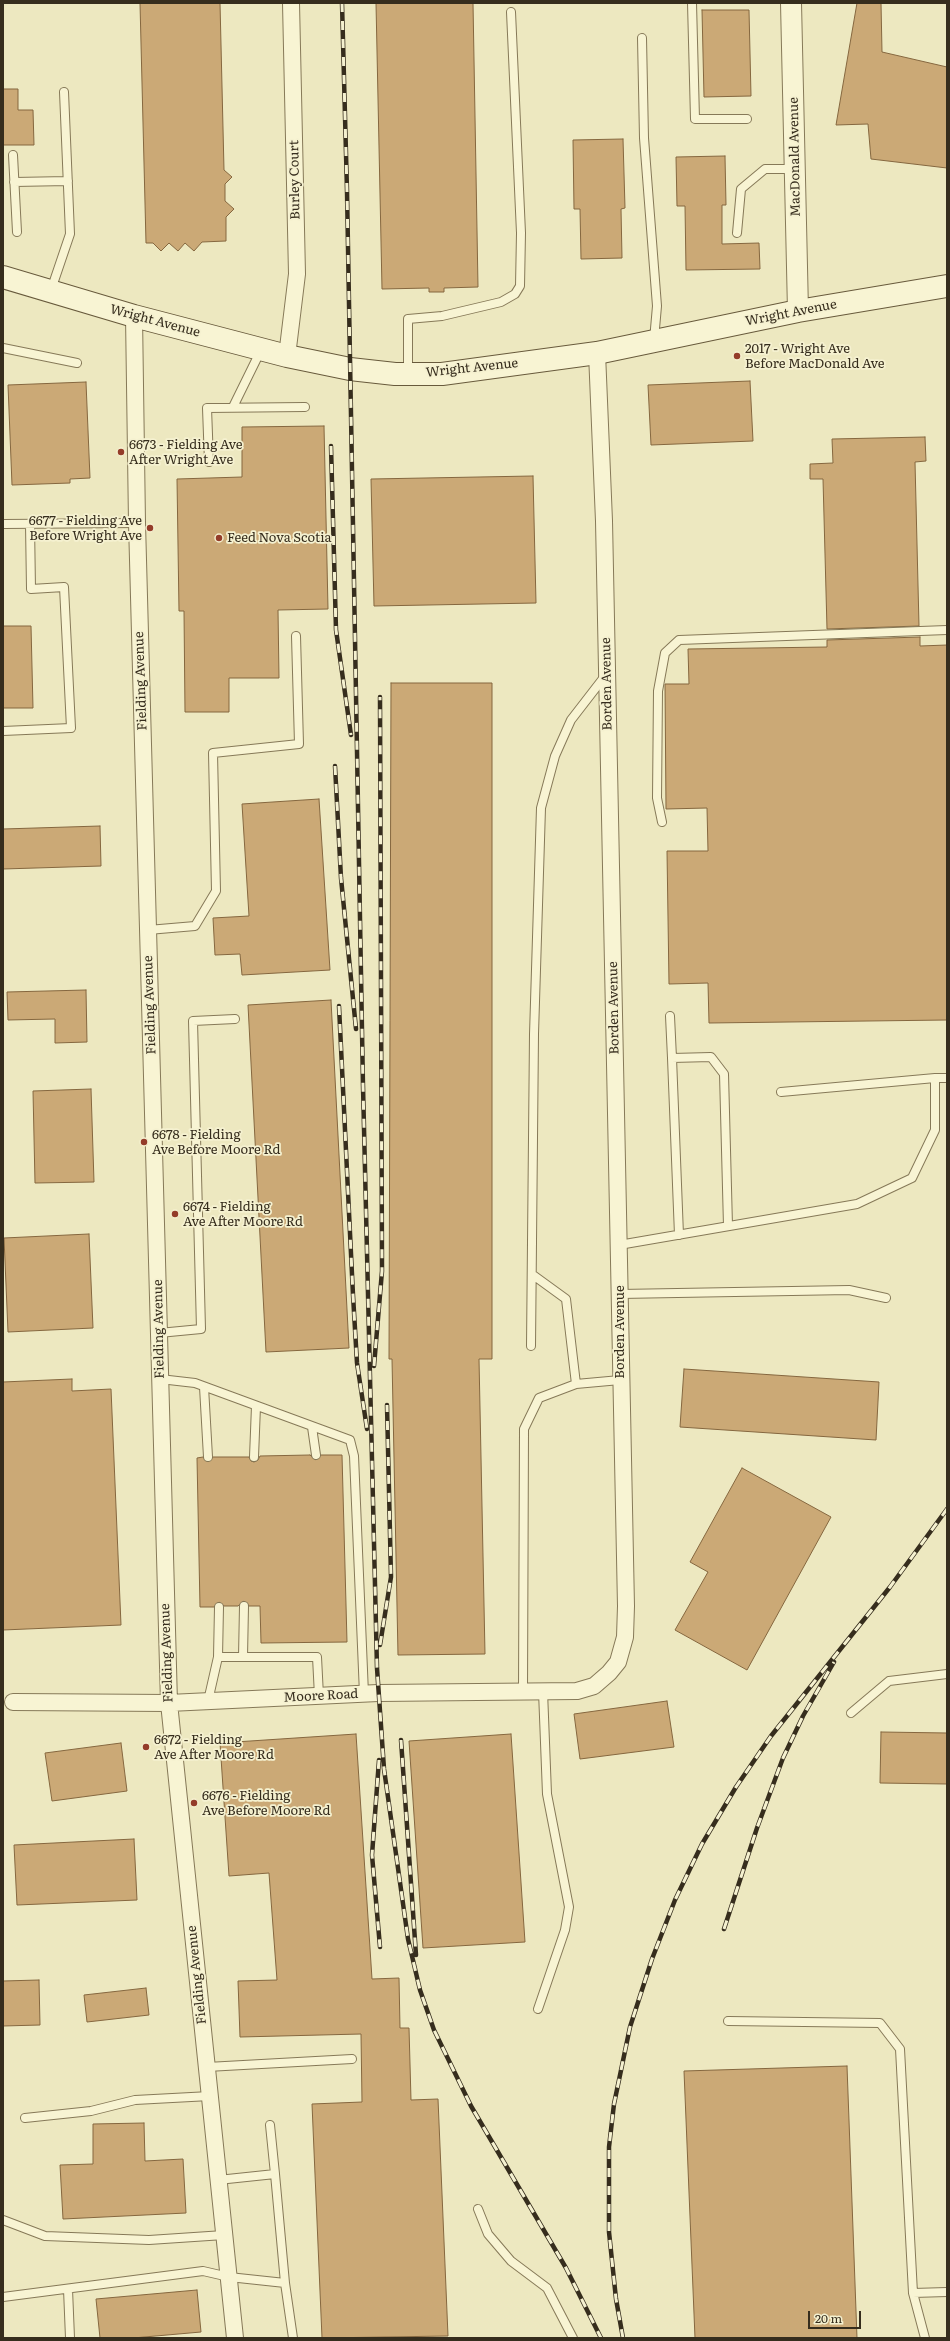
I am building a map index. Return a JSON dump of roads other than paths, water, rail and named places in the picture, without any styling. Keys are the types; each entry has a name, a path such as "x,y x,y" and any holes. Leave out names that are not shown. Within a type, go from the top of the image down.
{"main road":[{"name":"Wright Avenue","path":"3,277 134,316 287,356 350,369 408,374 442,374 597,353 798,311 947,286"}],"street":[{"name":"Burley Court","path":"287,356 297,274 291,3"},
{"name":"MacDonald Avenue","path":"791,3 798,311"},
{"name":"Fielding Avenue","path":"134,316 137,523 169,1703 235,2338"},
{"name":"Borden Avenue","path":"597,353 604,521 620,1294 620,1380 626,1606 625,1637 618,1662"},
{"name":"Moore Road","path":"13,1702 169,1703 364,1694 577,1691 594,1686 609,1673 618,1662"}],"lane":[{"path":"692,3 695,119 746,119"},
{"path":"408,374 408,318 442,316 501,302 515,294 520,286 522,233 511,12"},
{"path":"642,38 644,138 657,306 654,341"},
{"path":"51,291 70,234 64,92"},
{"path":"13,155 17,232"},
{"path":"737,233 741,189 765,169 795,169"},
{"path":"14,182 68,181"},
{"path":"3,348 77,363"},
{"path":"233,407 262,349"},
{"path":"209,462 207,408 305,407"},
{"path":"3,524 137,523"},
{"path":"3,731 71,728 64,587 31,589 30,524"},
{"path":"662,822 657,798 658,691 665,654 680,640 947,630"},
{"path":"148,930 195,926 216,891 213,753 299,744 296,636"},
{"path":"531,1346 533,1276 534,1034 541,808 555,756 571,720 607,674"},
{"path":"670,1016 679,1235"},
{"path":"159,1333 202,1329 193,1021 235,1019"},
{"path":"672,1058 711,1058 724,1074 728,1226"},
{"path":"619,1245 857,1204 912,1178 935,1130 935,1078"},
{"path":"781,1092 947,1078"},
{"path":"533,1276 566,1299 576,1384"},
{"path":"620,1294 848,1290 886,1298"},
{"path":"160,1379 195,1383 350,1440 354,1456 364,1694"},
{"path":"523,1691 524,1429 539,1398 576,1384 620,1380"},
{"path":"204,1387 208,1457"},
{"path":"254,1456 256,1406"},
{"path":"312,1427 316,1455"},
{"path":"244,1606 244,1657"},
{"path":"208,1701 218,1657 219,1607"},
{"path":"218,1657 317,1657 319,1696"},
{"path":"851,1713 889,1681 947,1674"},
{"path":"538,2009 565,1930 569,1907 547,1794 543,1691"},
{"path":"728,2021 880,2023 900,2048 912,2293 925,2338"},
{"path":"206,2067 352,2059"},
{"path":"25,2118 91,2111 134,2100 210,2096"},
{"path":"270,2125 285,2283 293,2338"},
{"path":"218,2180 275,2174"},
{"path":"478,2209 488,2234 511,2261 547,2288 573,2338"},
{"path":"3,2220 45,2236 149,2240 224,2235"},
{"path":"3,2297 68,2290 203,2271 229,2277 285,2283"},
{"path":"68,2290 70,2338"},
{"path":"912,2293 947,2292"}],"railway":[{"path":"342,3 347,191 363,1086 377,1668 384,1769 408,1939 420,1990 434,2030 471,2106 566,2268 601,2338"},
{"path":"331,446 336,630 351,735"},
{"path":"374,1366 382,1271 380,697"},
{"path":"335,766 341,878 356,1029"},
{"path":"339,1006 357,1363 367,1429"},
{"path":"380,1645 391,1577 387,1405"},
{"path":"623,2338 616,2299 609,2232 609,2147 614,2104 630,2027 652,1959 675,1900 702,1844 736,1787 771,1736 890,1587 947,1509"},
{"path":"724,1929 757,1828 783,1758 803,1716 834,1662"},
{"path":"401,1740 416,1955"},
{"path":"379,1760 372,1855 380,1947"}],"place":[{"name":"2017 - Wright Ave Before MacDonald Ave","path":"737,356"},
{"name":"6673 - Fielding Ave After Wright Ave","path":"121,452"},
{"name":"6677 - Fielding Ave Before Wright Ave","path":"150,528"},
{"name":"Feed Nova Scotia","path":"219,538"},
{"name":"6678 - Fielding Ave Before Moore Rd","path":"144,1142"},
{"name":"6674 - Fielding Ave After Moore Rd","path":"175,1214"},
{"name":"6672 - Fielding Ave After Moore Rd","path":"146,1747"},
{"name":"6676 - Fielding Ave Before Moore Rd","path":"194,1803"}]}
